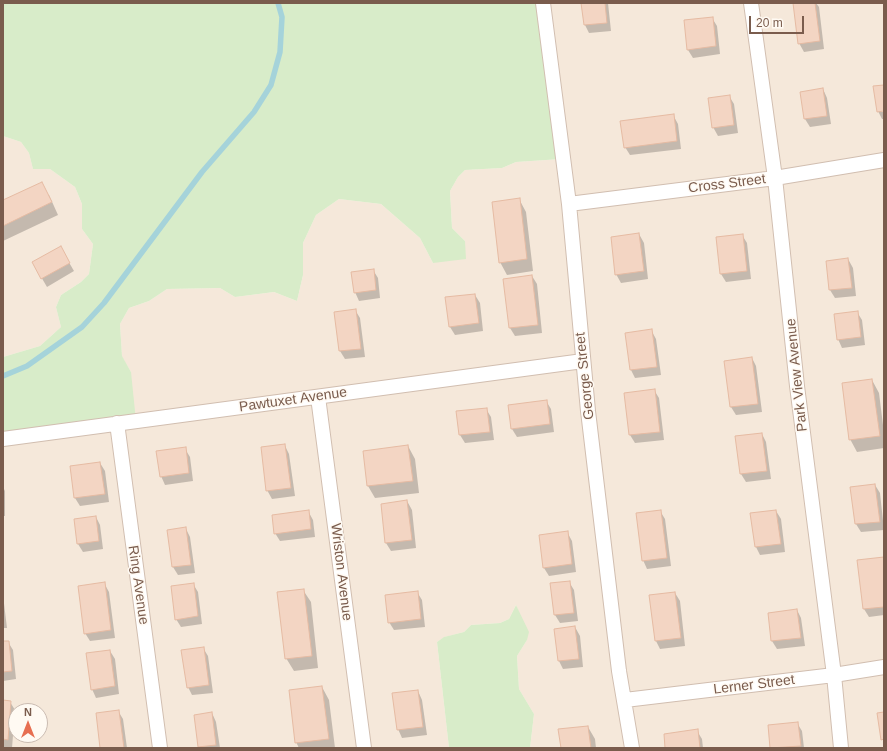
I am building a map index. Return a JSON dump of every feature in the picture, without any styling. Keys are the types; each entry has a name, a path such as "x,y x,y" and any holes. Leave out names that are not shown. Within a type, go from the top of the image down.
{"street":[{"name":"George Street","path":"543,3 569,204 583,360 618,664 632,748"},
{"name":"Park View Avenue","path":"751,3 775,178 798,394 834,675 841,748"},
{"name":"Cross Street","path":"569,204 775,178 884,160"},
{"name":"Pawtuxet Avenue","path":"3,439 583,360"},
{"name":"Wriston Avenue","path":"318,397 364,748"},
{"name":"Ring Avenue","path":"117,423 160,748"},
{"name":"Lerner Street","path":"624,700 834,675 884,667"}],"shaded area":[{"path":"544,3 884,3 884,748 530,748 534,714 519,689 517,656 527,640 516,605 509,619 500,623 471,625 464,632 445,637 437,642 449,748 3,748 3,436 131,372 122,357 120,324 129,308 149,301 167,289 220,288 235,297 274,292 297,301 303,275 303,243 316,215 339,199 381,204 420,238 433,263 465,241 452,228 450,191 458,177 465,170 502,168 516,162 561,159"},
{"path":"3,136 21,142 29,153 33,169 50,169 75,187 82,204 82,229 93,244 89,274 81,282 61,295 56,307 61,327 40,346 3,357"}],"green space":[{"path":"3,3 544,3 561,159 516,162 502,168 465,170 458,177 450,191 452,228 465,241 466,259 433,263 420,238 381,204 339,199 316,215 303,243 303,275 297,301 274,292 235,297 220,288 167,289 149,301 129,308 120,324 122,356 131,372 136,421 3,436 3,357 40,346 61,327 56,307 61,295 81,282 89,274 93,244 82,229 82,204 75,187 50,169 33,169 29,153 21,142 3,136"},
{"path":"516,605 529,632 527,640 517,656 519,689 534,714 530,748 449,748 437,642 444,637 464,632 471,625 500,623 509,619"}],"building":[{"path":"581,3 605,3 607,23 584,25"},
{"path":"793,3 815,3 820,41 798,44"},
{"path":"713,17 716,46 687,50 684,20"},
{"path":"884,85 884,111 877,112 873,86"},
{"path":"823,88 827,116 804,119 800,92"},
{"path":"730,95 734,125 712,128 708,98"},
{"path":"674,114 677,141 624,148 620,121"},
{"path":"42,182 52,202 3,226 3,200"},
{"path":"520,198 527,259 499,263 492,202"},
{"path":"639,233 644,271 615,275 611,237"},
{"path":"743,234 747,271 720,274 716,237"},
{"path":"61,246 70,263 41,279 32,262"},
{"path":"848,258 852,288 829,290 826,261"},
{"path":"374,269 376,290 354,293 351,272"},
{"path":"532,275 538,325 509,328 503,279"},
{"path":"475,294 479,323 449,327 445,297"},
{"path":"356,309 361,349 339,351 334,312"},
{"path":"858,311 861,337 837,340 834,314"},
{"path":"652,329 657,367 630,370 625,333"},
{"path":"752,357 758,404 730,407 724,361"},
{"path":"872,379 880,436 849,440 842,383"},
{"path":"655,389 660,432 629,435 624,393"},
{"path":"547,400 550,424 511,429 508,405"},
{"path":"487,408 490,432 459,435 456,411"},
{"path":"762,433 767,471 740,474 735,436"},
{"path":"285,444 291,488 266,491 261,447"},
{"path":"408,445 413,481 367,486 363,451"},
{"path":"186,447 189,473 160,477 156,451"},
{"path":"100,462 105,494 74,498 70,466"},
{"path":"875,484 880,522 855,524 850,487"},
{"path":"407,500 412,540 385,543 381,504"},
{"path":"309,510 311,529 274,534 272,515"},
{"path":"661,510 667,558 642,561 636,513"},
{"path":"776,510 781,544 755,547 750,513"},
{"path":"96,516 99,541 77,544 74,519"},
{"path":"186,527 191,565 172,567 167,530"},
{"path":"568,531 572,564 543,568 539,535"},
{"path":"884,557 884,607 863,609 857,560"},
{"path":"570,581 574,613 554,615 550,583"},
{"path":"105,582 111,630 84,634 78,586"},
{"path":"194,583 198,616 175,620 171,586"},
{"path":"304,589 312,656 285,659 277,592"},
{"path":"418,591 421,619 388,623 385,595"},
{"path":"675,592 681,638 655,641 649,595"},
{"path":"797,609 801,638 771,641 768,613"},
{"path":"575,626 579,659 558,661 554,629"},
{"path":"3,641 9,641 12,671 3,672"},
{"path":"204,647 209,685 187,688 181,650"},
{"path":"110,650 115,686 91,690 86,653"},
{"path":"322,686 329,739 295,743 289,690"},
{"path":"418,690 423,727 397,730 392,693"},
{"path":"3,700 11,701 11,703 8,703 8,740 3,739"},
{"path":"119,710 124,748 100,748 96,713"},
{"path":"212,712 216,745 198,747 194,715"},
{"path":"884,712 884,739 881,740 877,713"},
{"path":"798,722 801,746 770,748 768,725"},
{"path":"588,726 591,748 561,748 558,729"},
{"path":"698,729 700,748 665,748 664,734"}],"waterway":[{"path":"3,376 27,366 82,327 104,303 202,172 254,112 271,85 280,52 282,17 278,3"}]}
